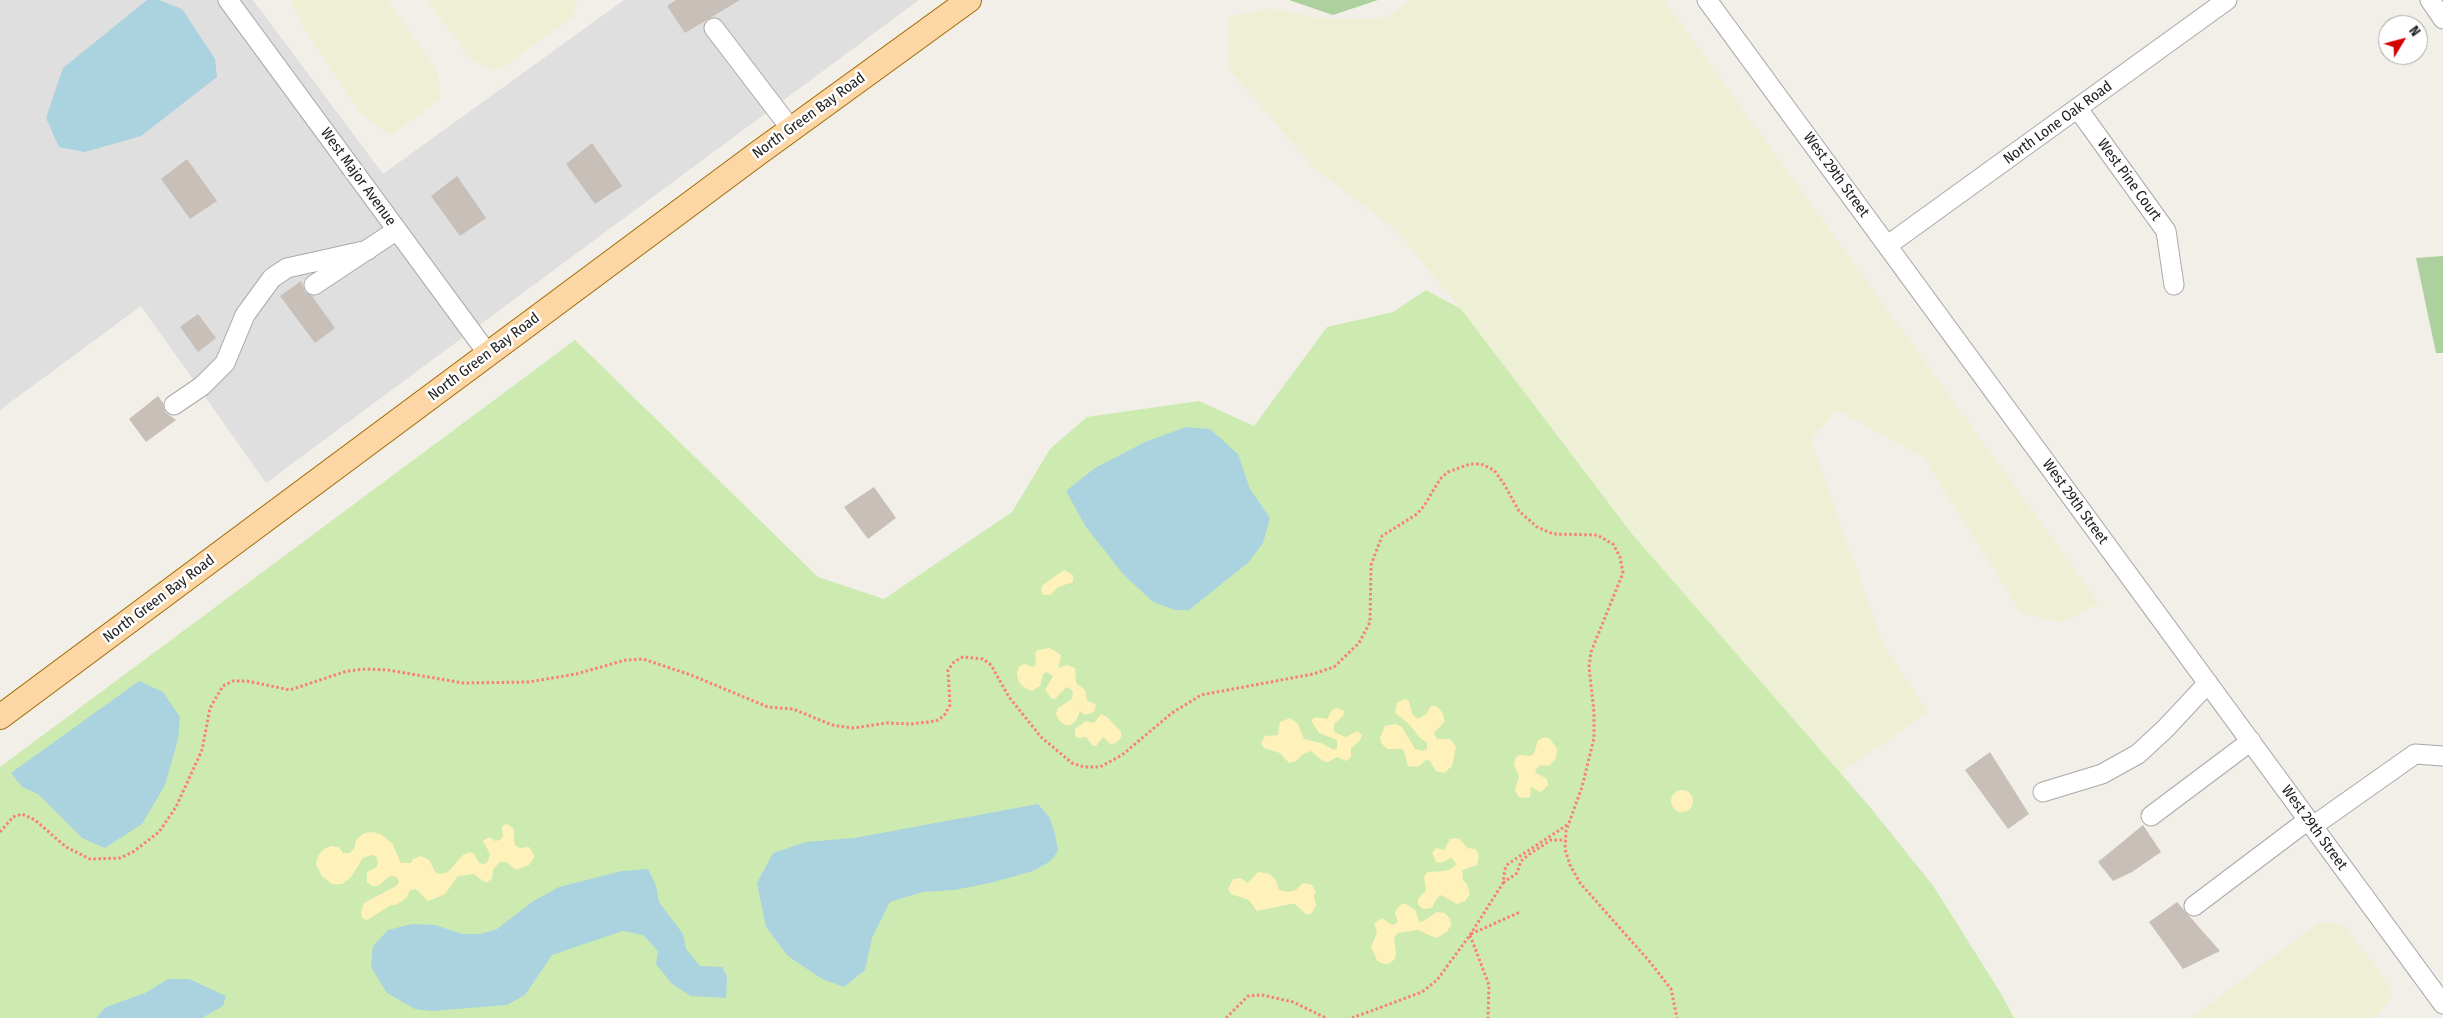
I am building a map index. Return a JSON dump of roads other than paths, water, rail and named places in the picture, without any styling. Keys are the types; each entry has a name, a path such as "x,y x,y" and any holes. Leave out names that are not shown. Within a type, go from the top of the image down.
{"main road":[{"name":"North Green Bay Road","path":"0,717 791,129 968,0"}],"street":[{"name":"West Major Avenue","path":"228,0 488,354"},
{"name":"West 29th Street","path":"1707,0 2443,1004"},
{"name":"North Lone Oak Road","path":"1888,245 2227,0"},
{"path":"2430,0 2443,19"},
{"path":"714,28 791,129"},
{"name":"West Pine Court","path":"2078,109 2166,231 2174,285"},
{"path":"314,285 397,230"},
{"path":"174,405 202,386 224,363 245,315 272,278 288,268 368,250"},
{"path":"2043,792 2102,774 2138,754 2166,728 2208,683"},
{"path":"2152,816 2251,741"},
{"path":"2194,906 2310,823 2415,754 2443,756"}],"water":[{"path":"147,0 159,0 182,9 215,59 217,77 141,136 85,152 59,147 46,118 63,68"},
{"path":"1186,427 1210,429 1238,454 1250,489 1270,518 1263,543 1249,562 1189,610 1175,610 1153,602 1123,574 1086,527 1066,491 1095,468 1145,442"},
{"path":"139,681 163,692 180,717 178,740 165,785 142,824 105,848 82,838 38,794 22,787 11,773"},
{"path":"1038,804 1050,818 1055,834 1058,851 1051,861 1033,871 990,883 954,890 923,892 890,902 872,938 865,970 844,987 822,979 788,956 766,927 757,883 773,853 806,842 854,838"},
{"path":"648,869 656,885 659,902 683,934 686,949 700,966 722,967 727,976 726,998 691,996 672,984 656,964 658,951 643,935 623,931 552,955 525,995 507,1005 432,1011 415,1009 387,993 371,967 373,946 388,930 412,924 435,925 463,934 480,934 497,929 532,902 559,887 622,871"},
{"path":"168,979 189,979 226,996 223,1006 202,1018 96,1018 106,1007 145,993"}]}
